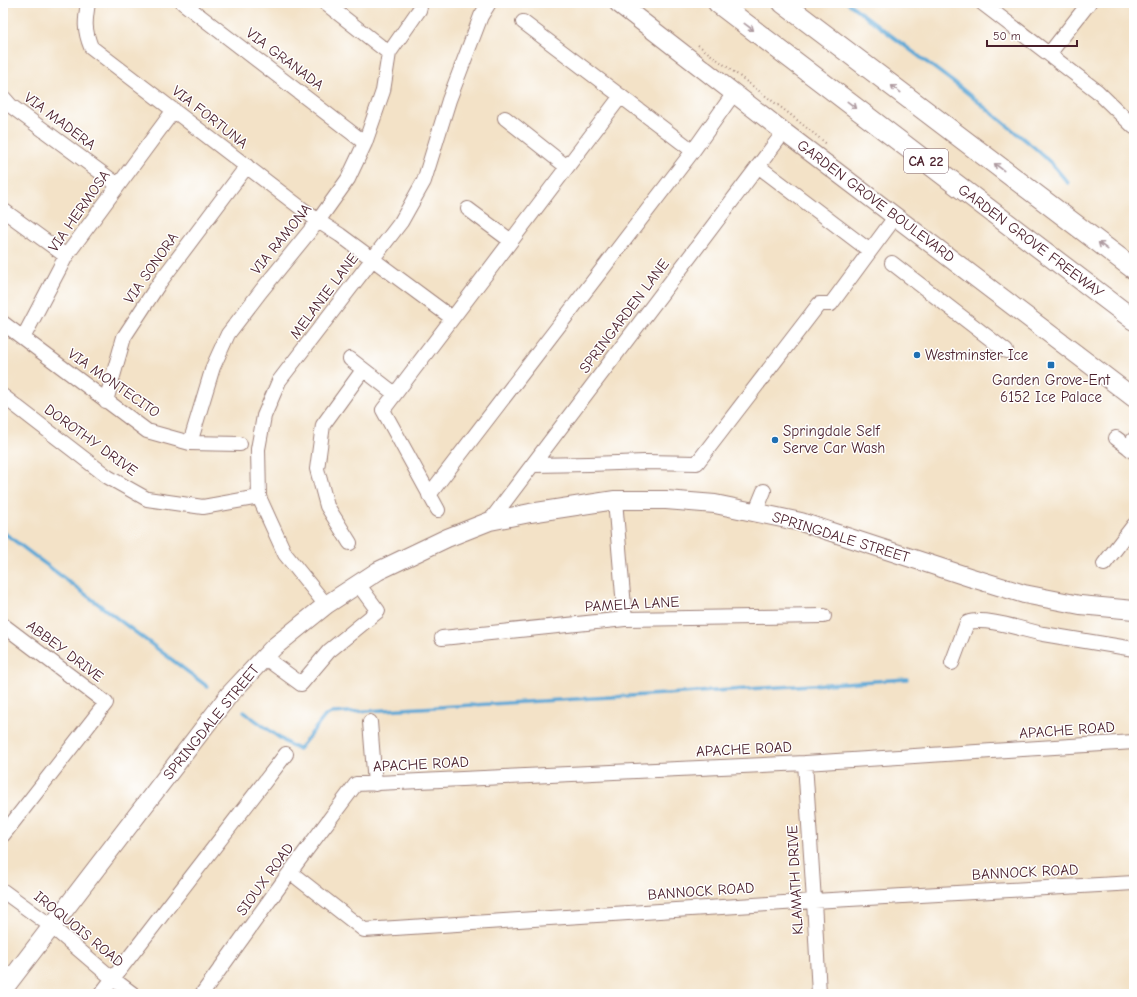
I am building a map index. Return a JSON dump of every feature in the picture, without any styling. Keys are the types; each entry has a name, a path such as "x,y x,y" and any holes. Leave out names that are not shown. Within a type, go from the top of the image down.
{"highway":[{"name":"GARDEN GROVE FREEWAY","path":"718,3 1134,320"},
{"name":"CA 22","path":"783,3 1134,269"}],"main road":[{"name":"GARDEN GROVE BOULEVARD","path":"618,3 784,132 1134,398"},
{"name":"SPRINGDALE STREET","path":"3,990 229,695 274,647 326,605 378,571 440,541 490,521 530,513 615,500 673,500 715,504 800,522 1024,594 1080,605 1134,610"}],"street":[{"name":"VIA FORTUNA","path":"88,3 85,26 86,36 91,47 318,221 340,235 452,318"},
{"name":"VIA GRANADA","path":"183,3 365,143"},
{"path":"325,3 390,53 419,10 421,3"},
{"name":"MELANIE LANE","path":"326,605 285,554 259,497 258,449 264,416 279,382 401,222 424,180 449,100 481,16 489,3"},
{"path":"982,3 1097,91 1134,127"},
{"path":"1049,54 1089,3"},
{"path":"523,22 693,150"},
{"name":"VIA RAMONA","path":"190,443 213,368 228,334 318,221 348,178 365,143 383,91 390,53"},
{"path":"429,495 693,150 734,93"},
{"path":"438,510 383,410 621,96"},
{"name":"VIA MADERA","path":"3,97 11,106 118,185"},
{"name":"VIA HERMOSA","path":"23,338 66,256 174,110"},
{"path":"505,118 567,167"},
{"name":"SPRINGARDEN LANE","path":"490,521 784,132"},
{"name":"VIA SONORA","path":"106,401 124,337 160,282 247,166"},
{"path":"758,166 870,251"},
{"path":"468,209 511,241"},
{"path":"3,210 66,256"},
{"path":"533,465 645,462 697,463 777,361 819,304 831,304 896,216"},
{"path":"892,263 1006,350"},
{"name":"VIA MONTECITO","path":"3,323 147,431 190,443 240,444"},
{"path":"350,359 395,394"},
{"path":"350,543 327,506 317,469 323,425 363,370"},
{"name":"DOROTHY DRIVE","path":"3,396 108,477 147,499 204,507 259,497"},
{"path":"1116,438 1132,446"},
{"path":"755,512 764,491"},
{"path":"615,500 625,619"},
{"path":"1104,564 1134,525"},
{"path":"264,657 301,684 329,651 378,611 358,584"},
{"name":"PAMELA LANE","path":"442,638 625,619 824,616"},
{"path":"952,664 967,623 973,621 988,622 1042,634 1134,649"},
{"name":"ABBEY DRIVE","path":"3,625 106,703 3,835"},
{"path":"370,722 375,784"},
{"name":"APACHE ROAD","path":"356,784 805,764 1134,742"},
{"path":"102,994 286,754"},
{"name":"KLAMATH DRIVE","path":"805,764 819,994"},
{"name":"SIOUX ROAD","path":"202,994 356,784"},
{"name":"BANNOCK ROAD","path":"290,872 364,930 814,901 1134,883"},
{"name":"IROQUOIS ROAD","path":"3,891 51,926 113,979 133,994"}],"waterway":[{"path":"848,3 961,88 1035,148 1052,164 1068,183"},
{"path":"3,532 208,687"},
{"path":"244,712 291,746 299,749 325,716 331,713 907,679"}],"place":[{"name":"Westminster Ice","path":"917,355"},
{"name":"Garden Grove-Ent 6152 Ice Palace","path":"1051,365"},
{"name":"Springdale Self Serve Car Wash","path":"775,440"}]}
